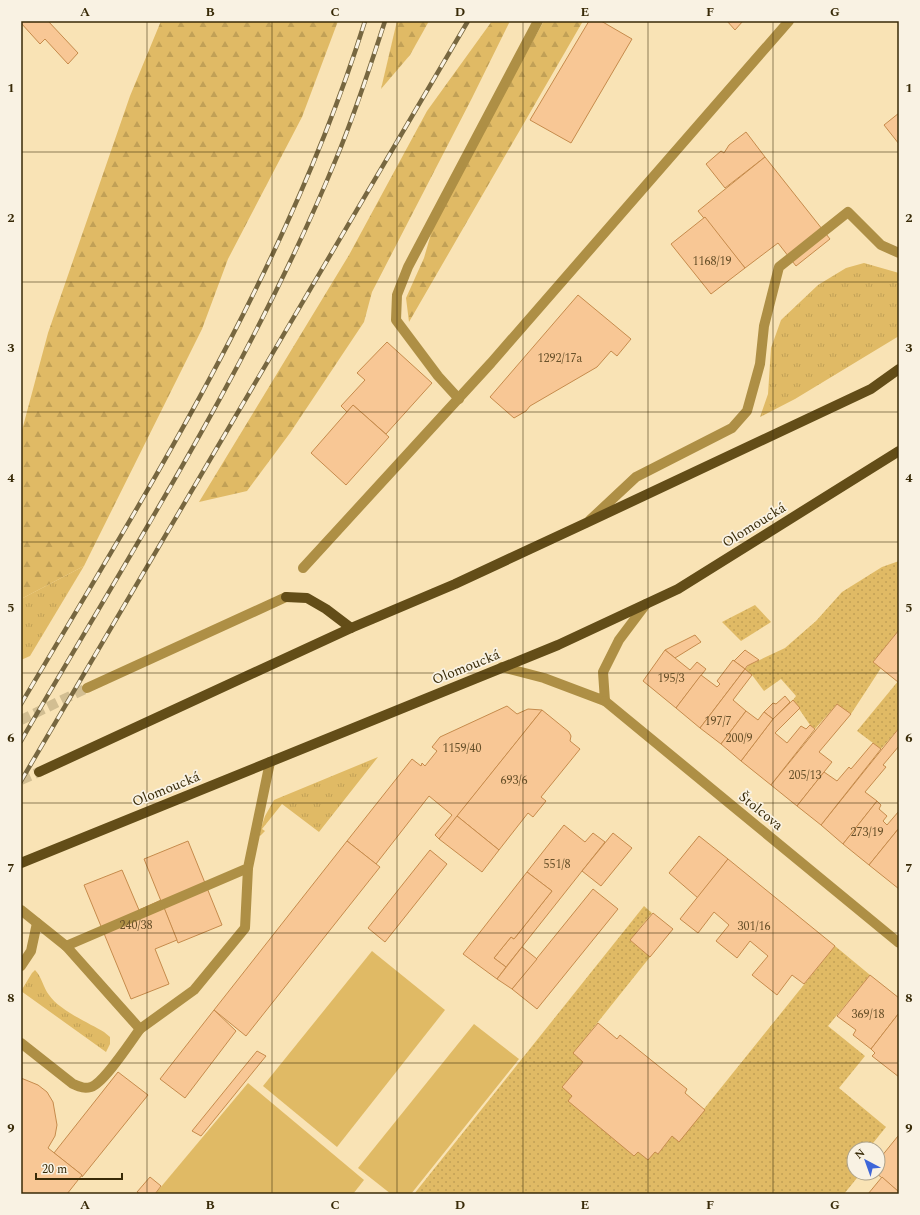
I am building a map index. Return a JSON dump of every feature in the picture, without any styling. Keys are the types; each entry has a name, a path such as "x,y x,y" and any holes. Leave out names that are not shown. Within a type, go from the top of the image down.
{"main road":[{"path":"39,772 350,628 455,584 586,523 871,389 899,369"},
{"name":"Olomoucká","path":"21,863 558,645 678,589 899,451"},
{"path":"286,597 307,598 326,609 350,628"}],"street":[{"path":"459,399 438,376 396,320 398,295 408,267 538,21"},
{"path":"303,568 459,399 789,21"},
{"path":"586,523 636,477 732,428 746,411 760,364 764,326 779,267 848,212 881,245 899,253"},
{"path":"88,688 286,597"},
{"path":"605,702 603,672 619,640 646,604"},
{"name":"Štolcova","path":"502,667 544,678 605,702 899,943"},
{"path":"21,1043 74,1084 83,1088 93,1086 102,1079 140,1029 194,990 246,928 248,868 270,762"},
{"path":"66,946 248,868"},
{"path":"21,910 66,946 140,1029"},
{"path":"21,966 31,951 37,923"}],"green space":[{"path":"161,21 338,21 302,117 228,259 202,329 84,566 21,599 21,434 48,333 130,96"},
{"path":"397,21 429,21 410,55 381,89"},
{"path":"492,21 510,21 372,292 364,322 290,433 247,491 199,502 349,255 427,111"},
{"path":"544,21 583,21 409,322 406,298 424,258 439,206"},
{"path":"864,263 899,273 899,336 795,399 760,417 768,394 771,348 781,320 818,285 846,268"},
{"path":"899,561 899,630 873,662 881,668 851,714 837,704 815,729 810,725 793,700 796,696 781,679 764,691 752,675 745,669 749,665 785,648 816,621 842,592 882,567"},
{"path":"84,566 30,656 21,660 21,599"},
{"path":"755,605 771,622 741,641 722,622"},
{"path":"899,680 899,728 881,749 857,731"},
{"path":"378,757 319,832 282,804 262,829 265,831 260,836 259,834 265,816 274,800"},
{"path":"644,906 652,913 630,940 650,957 574,1052 584,1060 563,1087 573,1095 569,1100 634,1155 638,1152 655,1150 659,1153 672,1136 679,1140 835,946 870,975 828,1026 865,1056 839,1088 886,1127 875,1141 846,1141 846,1181 855,1181 844,1194 414,1194"},
{"path":"372,951 445,1010 337,1147 263,1086"},
{"path":"35,970 47,992 54,1001 67,1011 110,1037 110,1044 106,1052 21,991"},
{"path":"474,1024 519,1059 411,1194 391,1194 358,1168"},
{"path":"248,1083 364,1180 353,1194 155,1194"}],"building":[{"path":"21,21 48,21 78,53 68,64 45,39 40,44 21,23"},
{"path":"589,21 601,21 632,39 571,143 530,120"},
{"path":"727,21 743,21 735,30"},
{"path":"899,113 899,144 884,125"},
{"path":"746,132 765,157 725,188 706,164 721,151 724,153 729,145"},
{"path":"765,157 830,239 796,266 778,243 745,268 698,211"},
{"path":"705,217 745,268 711,294 671,244"},
{"path":"578,295 631,339 617,356 611,351 597,367 530,406 526,411 514,418 490,397"},
{"path":"387,342 432,383 386,434 353,405 347,412 341,406 365,380 357,373"},
{"path":"353,405 389,437 346,485 311,453"},
{"path":"899,630 899,680 898,682 873,662"},
{"path":"695,635 701,642 675,658 665,650"},
{"path":"665,650 690,670 697,662 706,669 676,708 643,681"},
{"path":"745,650 759,660 747,666 745,669 734,661"},
{"path":"733,660 745,669 700,728 676,708 701,675 717,687 720,684 717,681"},
{"path":"745,669 752,675 733,700 746,711 721,744 700,728"},
{"path":"785,696 790,702 773,719 764,712 773,703 776,704"},
{"path":"793,700 800,708 775,733 787,743 801,726 806,729 810,725 815,729 771,785 741,761 773,719"},
{"path":"837,704 851,714 819,752 832,762 797,806 771,785"},
{"path":"507,706 517,714 528,709 542,710 439,839 435,835 452,815 429,796 376,864 347,841 412,759 421,766 422,763 425,766 437,751 432,747 440,737"},
{"path":"542,710 569,732 571,736 570,741 580,749 541,797 546,801 533,817 528,813 499,850 457,816"},
{"path":"746,711 758,720 764,712 773,719 741,761 721,744"},
{"path":"899,728 899,746 883,765 886,767 865,792 877,801 843,844 821,825"},
{"path":"873,743 881,749 821,825 797,806 824,772 837,781 849,767 851,769"},
{"path":"877,801 881,805 879,809 887,816 883,821 887,825 899,811 899,828 869,865 843,844"},
{"path":"457,816 499,850 482,872 439,839"},
{"path":"564,825 585,842 593,833 605,842 506,967 494,958 511,937 514,939 552,891 527,872"},
{"path":"899,828 899,889 869,865"},
{"path":"613,833 632,848 601,886 582,871"},
{"path":"699,836 728,859 698,898 669,873"},
{"path":"188,841 222,925 178,943 144,859"},
{"path":"347,841 380,867 246,1036 214,1010"},
{"path":"430,850 447,864 385,942 368,928"},
{"path":"728,859 835,946 804,984 792,975 777,995 752,975 768,956 750,941 737,958 716,941 729,925 714,912 698,933 680,919"},
{"path":"122,870 139,910 161,900 177,940 155,949 169,984 131,999 84,885"},
{"path":"527,872 552,891 514,939 511,937 494,958 506,967 497,979 463,954"},
{"path":"593,889 618,909 537,1009 512,989"},
{"path":"653,913 673,929 650,957 630,940"},
{"path":"522,947 537,959 512,989 497,979"},
{"path":"870,975 899,998 899,1013 871,1049 853,1035 856,1030 837,1016"},
{"path":"214,1010 236,1031 185,1098 160,1079"},
{"path":"899,1013 899,1077 872,1056 875,1053 871,1049"},
{"path":"598,1023 617,1039 620,1035 687,1089 685,1093 705,1110 679,1142 672,1136 658,1154 655,1152 648,1160 638,1152 634,1156 568,1101 572,1096 562,1087 583,1062 573,1053"},
{"path":"257,1051 266,1056 201,1136 192,1131"},
{"path":"118,1072 148,1095 82,1177 82,1175 54,1153"},
{"path":"21,1078 38,1085 47,1092 53,1102 57,1125 55,1136 48,1148 82,1175 67,1194 21,1194"},
{"path":"898,1136 899,1192 886,1181 886,1151"},
{"path":"150,1177 161,1186 155,1194 140,1194 137,1192"},
{"path":"879,1181 886,1181 899,1192 899,1194 868,1194"}],"tunnel":[{"path":"21,720 87,688"},
{"path":"21,780 39,772"}],"railway":[{"path":"21,704 167,456 257,287 297,200 334,111 365,21"},
{"path":"21,741 189,455 267,309 303,235 343,142 385,21"},
{"path":"21,781 468,21"}]}
